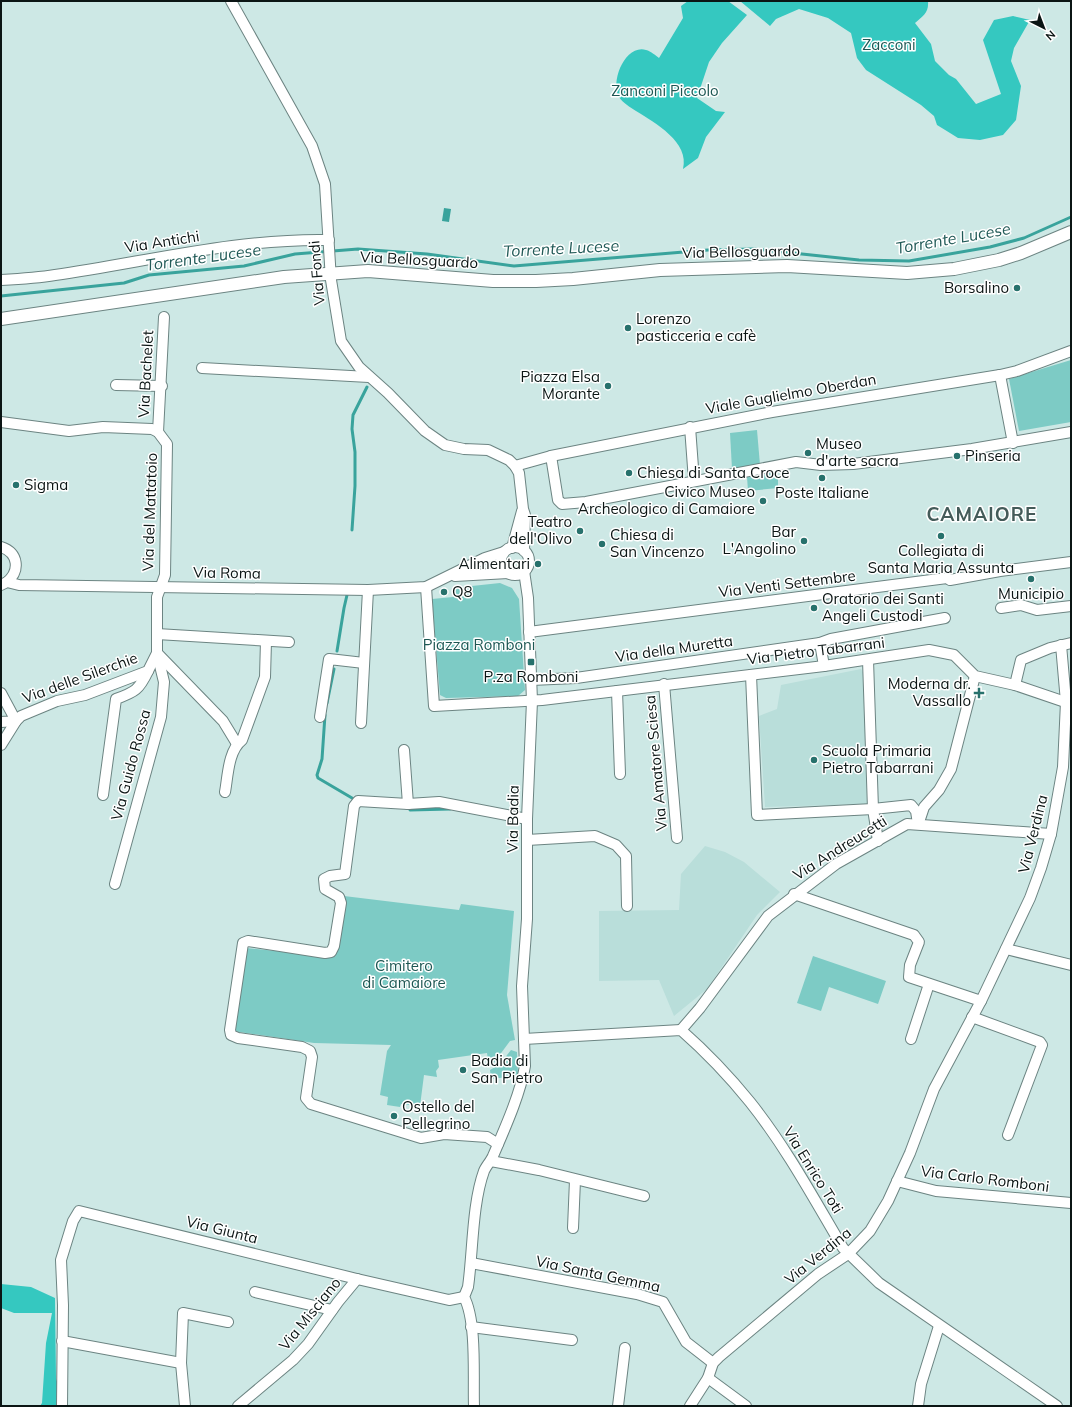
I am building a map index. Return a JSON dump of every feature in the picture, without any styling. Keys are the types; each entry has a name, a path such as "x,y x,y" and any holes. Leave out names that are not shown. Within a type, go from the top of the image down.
{"main road":[{"name":"Via Bellosguardo","path":"1,320 331,269 493,281 573,280 660,270 787,266 907,273 954,269 999,260 1071,232"}],"street":[{"name":"Via Fondi","path":"231,1 296,120 312,146 325,184 334,299 341,341 359,367 425,431 445,444 464,449 488,450 509,460 515,466"},
{"name":"Via Antichi","path":"1,280 54,276 188,253 285,240 329,240"},
{"name":"Via Bachelet","path":"158,432 162,386 164,317"},
{"name":"Viale Guglielmo Oberdan","path":"515,466 551,456 690,427 853,398 1000,375 1017,371 1071,351"},
{"path":"202,368 369,377"},
{"path":"1000,375 1013,443"},
{"path":"116,385 162,386"},
{"name":"Via del Mattatoio","path":"1,422 69,431 111,427 152,429 158,432 167,444 165,575 160,587"},
{"path":"690,427 694,481"},
{"path":"551,456 558,500 562,504 586,502 796,462 821,465 853,464 1013,443 1071,432"},
{"name":"Via Badia","path":"464,1297 468,1287 477,1204 484,1171 498,1144 523,1078 525,1066 522,986 527,919 527,819 532,701 528,598 524,571 528,561 524,551 525,515 522,509 519,473 515,466"},
{"name":"Via Badia","path":"522,509 508,550 501,563 528,598"},
{"path":"1,547 13,554 17,567 15,573 4,583"},
{"path":"508,550 521,549 524,551"},
{"name":"Via Roma","path":"4,583 19,585 368,590 426,588 485,558 508,550"},
{"name":"Via Venti Settembre","path":"529,632 947,578 950,580 1000,571 1071,562"},
{"path":"510,574 524,571"},
{"path":"15,573 19,585"},
{"name":"Via Roma","path":"451,576 510,574"},
{"name":"Via delle Silerchie","path":"1,745 16,721 21,716 57,701 85,695 148,671 157,653 157,598 160,587"},
{"name":"Via Pietro Tabarrani","path":"426,588 434,706 532,701 824,666 929,650 954,655 975,676"},
{"path":"361,723 368,590"},
{"path":"1001,608 1021,605 1037,610 1071,606"},
{"name":"Via della Muretta","path":"531,680 591,676 820,643 831,639 945,618"},
{"path":"157,634 289,642"},
{"path":"225,792 230,760 237,744 242,740 265,677 266,641"},
{"path":"820,643 824,666"},
{"path":"1015,685 1021,660 1061,645 1071,643"},
{"name":"Via Verdina","path":"713,1363 818,1274 848,1254 870,1231 897,1181 934,1089 981,1001 1030,898 1051,834 1063,767 1068,703 1061,645"},
{"path":"157,653 223,721 237,744"},
{"name":"Via Guido Rossa","path":"115,884 161,717 164,682 157,653"},
{"path":"320,717 329,659 364,663"},
{"path":"868,660 873,810 878,840"},
{"path":"103,795 116,699 134,692 142,685 148,671"},
{"path":"751,675 757,815 873,810 911,805 916,811 918,824"},
{"path":"918,824 924,807 939,790 951,769 975,676 1015,685 1068,703"},
{"name":"Via Amatore Sciesa","path":"664,684 677,838"},
{"path":"617,690 620,774"},
{"path":"1,693 16,721 1,722"},
{"path":"404,750 408,804"},
{"path":"498,1144 487,1137 444,1134 421,1138 311,1104 306,1098 312,1057 310,1051 302,1047 238,1038 231,1035 230,1030 243,943 248,941 325,953 331,952 334,946 341,903 338,897 325,889 324,879 330,876 346,874 354,806 358,801 364,800 408,804 439,802 527,819"},
{"name":"Via Andreucetti","path":"681,1030 700,1008 768,916 794,894 836,864 907,824 1051,834"},
{"path":"527,840 576,839 595,836 616,845 626,856 627,906"},
{"path":"794,894 914,934 919,942 910,965 909,977 981,1001"},
{"path":"1006,949 1071,965"},
{"path":"911,1039 929,984"},
{"path":"972,1017 1040,1042 1042,1045 1008,1135"},
{"path":"524,1040 681,1030"},
{"name":"Via Enrico Toti","path":"681,1030 708,1054 750,1102 782,1147 848,1254 879,1283 1042,1401 1057,1406"},
{"path":"491,1160 539,1170 644,1196"},
{"path":"573,1228 575,1180"},
{"name":"Via Carlo Romboni","path":"897,1181 936,1191 1071,1203"},
{"name":"Via Giunta","path":"62,1341 63,1305 61,1260 73,1221 79,1211 357,1279"},
{"name":"Via Santa Gemma","path":"471,1263 637,1294 663,1302 686,1342 713,1363"},
{"name":"Via Misciano","path":"238,1406 293,1360 308,1344 332,1310 357,1279 449,1300 464,1297"},
{"path":"255,1292 332,1310"},
{"path":"464,1297 468,1305 471,1327 474,1406"},
{"path":"185,1406 181,1363 184,1314 228,1322"},
{"path":"918,1406 921,1384 939,1326"},
{"path":"471,1327 572,1340"},
{"path":"62,1406 62,1341 181,1363"},
{"path":"618,1406 625,1348"},
{"path":"690,1406 708,1378 713,1363"},
{"path":"708,1378 746,1406"}],"shaded area":[{"path":"444,208 451,209 449,222 442,221"},
{"name":"Scuola Primaria Pietro Tabarrani","path":"861,669 864,674 867,804 765,807 759,716 777,709 781,685"},
{"path":"705,846 725,852 744,862 780,892 757,915 707,989 674,1016 659,980 599,981 599,911 679,910 681,874"}],"green space":[{"name":"Zanconi Piccolo","path":"688,1 728,1 747,15 722,43 709,62 697,98 716,111 725,112 706,137 698,158 683,169 684,159 676,142 669,134 652,121 622,101 619,97 616,82 621,66 626,58 632,53 638,50 646,50 652,52 659,58 683,18 681,6"},
{"name":"Zacconi","path":"740,1 928,1 928,9 915,23 931,44 935,61 949,75 956,79 976,104 1001,94 983,40 994,20 1013,16 1030,20 1014,48 1011,61 1021,86 1016,120 1003,135 980,140 958,138 937,125 934,116 921,105 866,70 857,58 851,33 828,18 799,9 776,19 770,26"},
{"path":"1071,360 1071,422 1019,431 1009,379"},
{"path":"757,430 760,465 732,469 730,433"},
{"path":"777,470 775,474 778,476 778,488 748,491 747,477"},
{"name":"Piazza Romboni","path":"500,583 512,588 519,599 525,690 518,696 446,698 440,695 432,599 453,597 453,588"},
{"name":"Cimitero di Camaiore","path":"344,896 459,910 461,904 514,911 507,995 515,1040 510,1041 493,1064 489,1066 487,1053 438,1060 439,1067 436,1071 437,1077 424,1075 420,1106 401,1104 400,1107 387,1105 388,1097 380,1095 387,1051 391,1045 314,1043 233,1031 246,948 335,957"},
{"path":"813,956 886,981 878,1004 829,987 821,1011 797,1003"},
{"path":"511,1050 517,1052 518,1074 515,1076 491,1079 490,1070 500,1064"},
{"path":"1,1284 31,1287 55,1298 56,1379 67,1406 40,1406 42,1403 46,1343 52,1313 14,1313 1,1308"}],"waterway":[{"name":"Torrente Lucese","path":"1,296 124,283 149,275 244,266 295,254 358,249 427,254 514,266 708,250 754,249 859,260 909,261 990,247 1024,238 1071,217"},
{"path":"352,530 355,486 355,452 352,429 353,415 367,387"},
{"path":"337,651 347,595"},
{"path":"327,703 334,669"},
{"path":"325,715 322,759 317,775 318,778 352,798"},
{"path":"410,810 450,809"}],"place":[{"name":"Borsalino","path":"1017,288"},
{"name":"Lorenzo pasticceria e cafè","path":"628,328"},
{"name":"Piazza Elsa Morante","path":"608,386"},
{"name":"Museo d'arte sacra","path":"808,453"},
{"name":"Pinseria","path":"957,456"},
{"name":"Chiesa di Santa Croce","path":"629,473"},
{"name":"Poste Italiane","path":"822,478"},
{"name":"Sigma","path":"16,485"},
{"name":"Civico Museo Archeologico di Camaiore","path":"763,501"},
{"name":"Teatro dell'Olivo","path":"580,531"},
{"name":"Collegiata di Santa Maria Assunta","path":"941,536"},
{"name":"Bar L'Angolino","path":"804,541"},
{"name":"Chiesa di San Vincenzo","path":"602,544"},
{"name":"Alimentari","path":"538,564"},
{"name":"Municipio","path":"1031,579"},
{"name":"Q8","path":"444,592"},
{"name":"Oratorio dei Santi Angeli Custodi","path":"814,608"},
{"name":"P.za Romboni","path":"531,662"},
{"name":"Moderna dr. Vassallo","path":"979,693"},
{"name":"Scuola Primaria Pietro Tabarrani","path":"814,760"},
{"name":"Badia di San Pietro","path":"463,1070"},
{"name":"Ostello del Pellegrino","path":"394,1116"}],"district":[{"name":"CAMAIORE","path":"982,514"}]}
